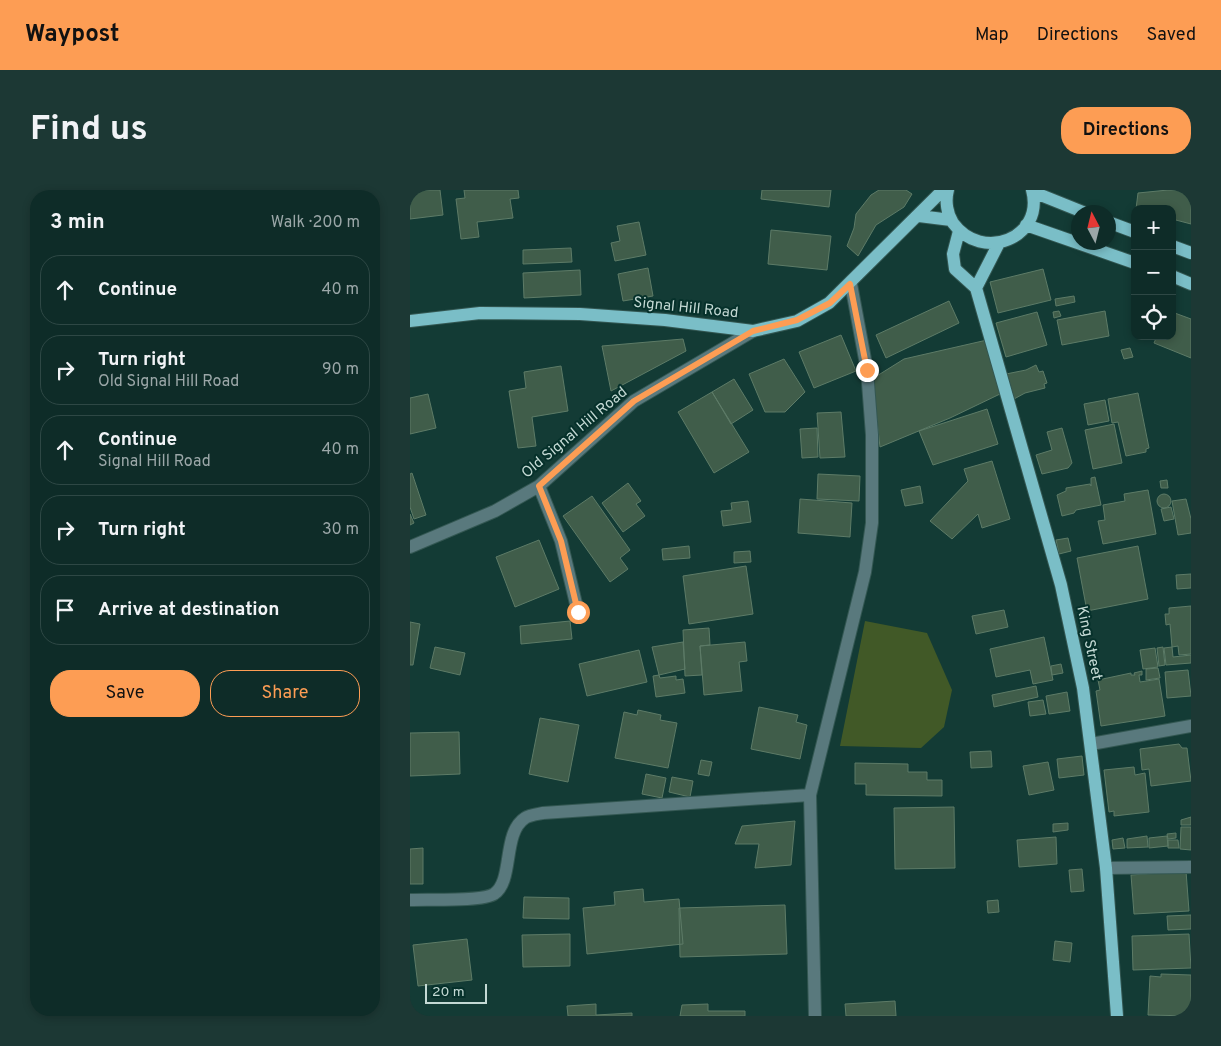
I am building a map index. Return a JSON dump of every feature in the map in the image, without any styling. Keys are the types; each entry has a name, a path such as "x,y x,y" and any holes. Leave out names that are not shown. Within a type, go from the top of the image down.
{"main road":[{"name":"Signal Hill Road","path":"410,321 480,314 580,314 665,320 753,331 797,320 830,303 943,190"},
{"path":"948,190 947,207 951,220 959,231 971,240 984,244 999,243 1019,234 1032,215 1032,191 1071,207"},
{"path":"919,216 951,220"},
{"path":"1026,225 1131,261"},
{"path":"1116,225 1131,231"},
{"path":"959,231 953,254 955,269 976,288 999,243"},
{"path":"1176,247 1191,253"},
{"path":"1176,278 1191,284"},
{"name":"King Street","path":"976,288 1061,585 1083,688 1106,868 1117,1016"}],"street":[{"path":"815,1016 810,796 865,572 872,523 872,435 867,370 850,284"},
{"name":"Old Signal Hill Road","path":"410,547 494,511 539,486 634,401 753,331"},
{"path":"539,486 561,541 578,612"},
{"path":"1091,744 1191,726"},
{"path":"410,900 482,897 495,893 502,882 515,828 525,817 543,813 810,796"},
{"path":"1106,868 1191,867"}],"green space":[{"path":"865,621 927,633 952,690 944,727 921,748 840,746"}],"building":[{"path":"410,190 440,190 443,215 410,219"},
{"path":"464,190 518,190 519,198 510,199 513,218 477,222 479,237 461,239 456,199 465,198"},
{"path":"762,190 831,190 829,207 761,199"},
{"path":"879,190 906,190 912,194 904,207 876,225 858,256 847,246 854,228 856,214 871,195"},
{"path":"1191,190 1191,224 1176,220 1176,205 1136,205 1138,193"},
{"path":"639,222 646,255 615,261 611,243 620,241 617,226"},
{"path":"771,230 831,236 827,270 768,264"},
{"path":"571,248 572,262 523,264 523,250"},
{"path":"648,268 653,296 623,301 618,274"},
{"path":"1043,269 1051,300 998,313 990,282"},
{"path":"580,270 581,295 524,298 523,273"},
{"path":"1074,296 1075,302 1056,306 1055,299"},
{"path":"949,301 959,323 886,358 876,335"},
{"path":"1059,311 1061,316 1054,318 1053,312"},
{"path":"1105,311 1109,336 1062,345 1057,320"},
{"path":"1037,312 1047,345 1006,357 996,323"},
{"path":"1176,313 1191,319 1191,358 1154,343 1155,340 1176,340"},
{"path":"841,335 856,371 814,388 799,352"},
{"path":"683,339 686,351 611,391 602,346"},
{"path":"987,340 1000,394 950,418 880,447 872,379 904,359"},
{"path":"1130,348 1133,357 1124,359 1121,350"},
{"path":"784,359 805,392 785,412 765,412 749,374"},
{"path":"1036,365 1039,372 1043,371 1047,383 1044,384 1045,388 1025,393 1014,399 1006,374 1026,370"},
{"path":"561,366 568,411 532,417 536,446 518,448 509,391 526,388 524,372"},
{"path":"734,379 753,410 731,424 712,392"},
{"path":"712,392 749,452 714,473 678,412"},
{"path":"1138,393 1149,448 1146,449 1146,452 1126,456 1118,422 1112,423 1108,399"},
{"path":"428,394 436,428 410,434 410,398"},
{"path":"1105,400 1109,421 1088,425 1084,404"},
{"path":"987,409 998,444 933,465 919,431"},
{"path":"841,412 845,457 820,458 817,413"},
{"path":"1114,424 1122,463 1093,469 1085,430"},
{"path":"817,428 818,457 802,458 800,429"},
{"path":"1062,428 1072,463 1068,468 1042,474 1036,455 1052,450 1047,432"},
{"path":"992,461 1010,519 982,528 978,514 952,539 930,521 968,481 964,469"},
{"path":"412,473 426,515 414,519 410,507 410,474"},
{"path":"818,474 860,476 859,501 817,499"},
{"path":"1095,477 1101,505 1076,510 1074,513 1062,516 1057,495 1066,491 1066,488 1090,484 1091,486 1091,478"},
{"path":"1167,480 1168,488 1161,488 1160,481"},
{"path":"628,483 641,501 636,504 645,516 623,532 602,503"},
{"path":"920,486 923,503 905,506 901,490"},
{"path":"1148,490 1156,534 1103,544 1098,521 1105,520 1103,505 1125,501 1124,494"},
{"path":"1164,494 1169,496 1171,501 1169,506 1164,508 1159,506 1157,501 1159,496"},
{"path":"592,496 630,550 620,558 628,569 610,582 563,516"},
{"path":"800,499 852,503 850,537 798,533"},
{"path":"1186,499 1191,519 1191,533 1178,535 1172,501"},
{"path":"748,501 751,522 723,526 721,511 732,510 731,503"},
{"path":"1171,507 1174,519 1164,521 1161,509"},
{"path":"410,514 414,523 410,525"},
{"path":"1068,538 1071,551 1059,554 1056,540"},
{"path":"539,540 559,589 515,607 496,557"},
{"path":"689,546 690,558 663,560 662,549"},
{"path":"1138,546 1148,599 1087,611 1077,558"},
{"path":"750,551 751,562 734,563 734,552"},
{"path":"746,566 753,614 689,624 683,576"},
{"path":"1191,574 1191,588 1177,589 1176,575"},
{"path":"1191,606 1191,654 1179,655 1178,646 1172,647 1170,624 1166,625 1165,614 1169,614 1169,608"},
{"path":"1004,610 1008,627 976,634 972,616"},
{"path":"570,621 572,639 521,644 520,626"},
{"path":"410,622 420,624 413,665 410,665"},
{"path":"709,628 710,645 700,646 702,675 685,676 683,630"},
{"path":"1044,637 1053,680 1033,684 1030,670 996,677 990,649"},
{"path":"683,642 685,669 659,675 652,647"},
{"path":"745,642 747,661 739,662 742,691 704,695 700,646"},
{"path":"435,647 465,653 460,675 430,668"},
{"path":"1163,647 1165,665 1159,666 1157,648"},
{"path":"1172,647 1173,657 1191,655 1191,663 1166,665 1164,648"},
{"path":"1155,648 1158,667 1143,669 1140,650"},
{"path":"639,650 647,682 587,696 579,664"},
{"path":"1061,664 1063,673 1052,675 1051,666"},
{"path":"1158,668 1160,678 1146,680 1146,669"},
{"path":"1188,670 1191,696 1167,698 1165,672"},
{"path":"1142,671 1142,675 1139,675 1140,682 1159,679 1165,716 1101,726 1096,691 1100,690 1098,680 1131,673 1131,675 1135,675 1134,673"},
{"path":"659,675 660,678 676,676 676,680 683,679 685,693 656,697 653,676"},
{"path":"1036,686 1038,697 994,707 992,695"},
{"path":"1067,692 1070,711 1049,714 1046,696"},
{"path":"1043,700 1046,714 1030,716 1028,702"},
{"path":"759,707 798,715 796,722 807,725 800,759 751,749"},
{"path":"638,710 661,715 660,720 677,723 668,768 615,758 624,712 637,715"},
{"path":"540,718 579,725 568,782 529,774"},
{"path":"459,732 460,774 410,776 410,733"},
{"path":"1179,744 1182,748 1187,748 1191,781 1151,786 1149,769 1142,770 1140,749"},
{"path":"991,751 992,767 971,768 970,752"},
{"path":"1082,756 1084,775 1059,778 1057,759"},
{"path":"701,760 712,762 709,776 698,774"},
{"path":"1048,762 1054,790 1029,795 1023,766"},
{"path":"855,763 908,764 908,772 927,772 927,780 942,780 942,796 866,795 866,784 855,784"},
{"path":"1134,767 1135,775 1145,773 1149,812 1114,816 1114,811 1109,812 1104,770"},
{"path":"646,774 666,778 662,798 642,794"},
{"path":"672,777 693,781 690,797 669,792"},
{"path":"954,807 955,868 895,869 894,808"},
{"path":"1191,817 1191,825 1181,825 1181,820"},
{"path":"795,821 791,865 755,868 759,844 735,844 742,826"},
{"path":"1068,823 1068,830 1053,832 1053,824"},
{"path":"1181,827 1191,827 1191,850 1180,849"},
{"path":"1176,833 1176,838 1168,839 1167,834"},
{"path":"1147,836 1148,847 1127,848 1127,839"},
{"path":"1167,836 1168,846 1149,848 1149,838"},
{"path":"1056,837 1057,864 1019,867 1017,840"},
{"path":"1123,838 1125,848 1113,849 1112,840"},
{"path":"1168,840 1178,840 1179,848 1168,848"},
{"path":"423,848 423,884 410,884 410,849"},
{"path":"1082,869 1084,891 1071,892 1069,870"},
{"path":"1186,871 1189,911 1134,914 1131,875"},
{"path":"643,889 644,902 679,899 683,944 587,954 583,908 615,905 614,892"},
{"path":"524,897 569,898 569,919 523,918"},
{"path":"998,900 999,912 988,913 987,901"},
{"path":"785,905 787,954 680,957 679,908"},
{"path":"1191,915 1191,929 1168,930 1167,916"},
{"path":"570,934 570,966 523,967 522,935"},
{"path":"1189,934 1191,968 1133,970 1132,936"},
{"path":"467,939 472,980 418,986 413,945"},
{"path":"1055,941 1072,943 1070,962 1053,960"},
{"path":"1161,974 1191,975 1191,1016 1148,1015 1150,976 1161,977"},
{"path":"895,1001 896,1016 846,1016 845,1004"},
{"path":"596,1004 596,1015 632,1013 632,1016 568,1016 567,1006"},
{"path":"708,1004 708,1011 745,1011 745,1016 680,1016 682,1005"}],"route":[{"path":"578,612 567,560 539,486 634,401 753,331 797,320 830,303 850,284 867,370"}]}
